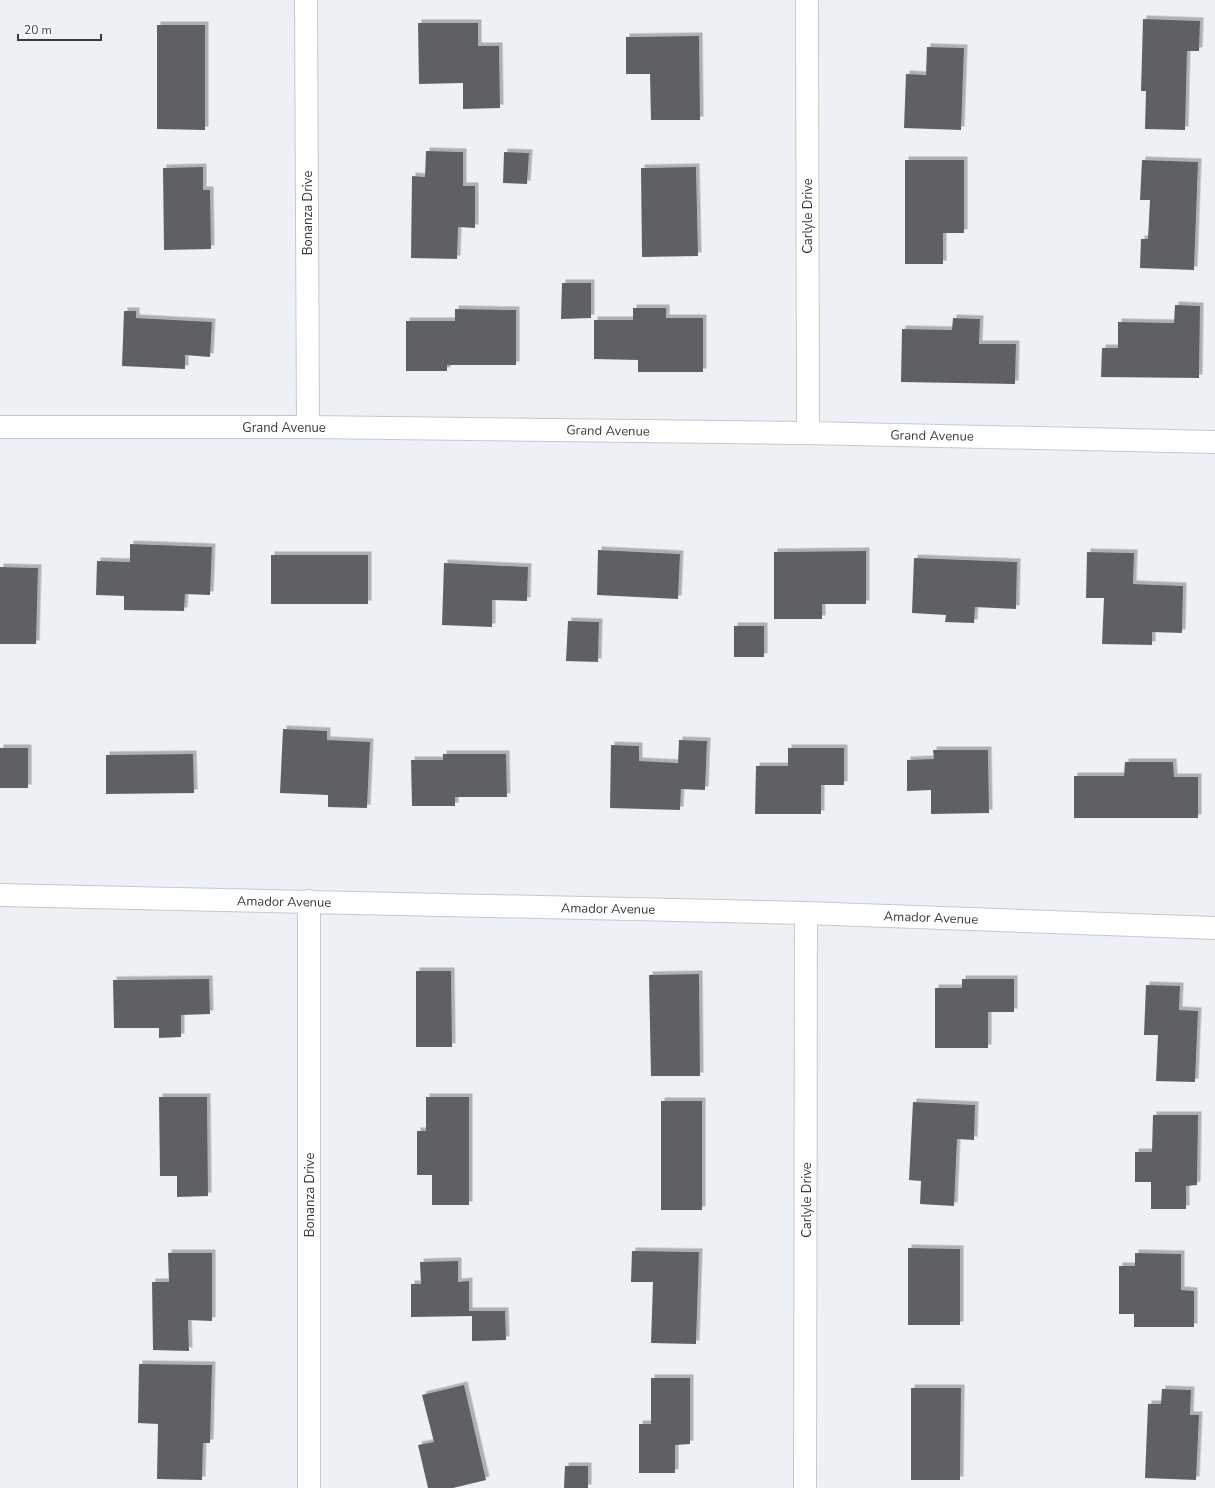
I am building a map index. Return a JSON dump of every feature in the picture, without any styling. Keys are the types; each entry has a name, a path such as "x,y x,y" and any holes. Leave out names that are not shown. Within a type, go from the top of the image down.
{"street":[{"name":"Bonanza Drive","path":"306,0 308,427"},
{"name":"Carlyle Drive","path":"807,0 808,432"},
{"name":"Grand Avenue","path":"0,427 308,427 808,432 1215,442"},
{"name":"Amador Avenue","path":"0,895 806,913 1215,928"},
{"name":"Bonanza Drive","path":"309,901 309,1488"},
{"name":"Carlyle Drive","path":"805,1488 806,913"}],"building":[{"path":"1143,19 1200,21 1199,51 1187,51 1185,130 1145,129 1146,91 1141,91"},
{"path":"418,23 478,23 478,46 499,46 500,108 463,109 463,83 419,84"},
{"path":"157,25 205,25 205,130 157,129"},
{"path":"699,36 700,120 651,120 650,74 626,74 626,37"},
{"path":"927,47 964,48 961,130 904,128 906,74 926,75"},
{"path":"426,151 463,152 463,186 475,186 475,228 458,227 457,259 411,258 412,176 425,177"},
{"path":"504,152 529,153 527,184 503,183"},
{"path":"905,160 964,160 964,233 943,233 943,264 905,264"},
{"path":"1142,160 1198,162 1194,270 1140,268 1141,239 1148,239 1150,200 1140,200"},
{"path":"203,167 203,190 210,190 211,249 164,250 163,168"},
{"path":"696,167 698,256 642,257 641,168"},
{"path":"562,283 591,283 591,318 561,319"},
{"path":"1175,305 1200,306 1199,378 1101,377 1102,348 1118,348 1118,322 1174,323"},
{"path":"633,308 666,308 666,318 703,318 703,372 638,372 638,360 594,359 594,320 633,320"},
{"path":"455,309 516,310 516,365 447,365 447,371 406,371 406,321 455,321"},
{"path":"124,311 136,311 136,318 212,322 210,357 185,355 185,369 122,366"},
{"path":"953,318 980,319 979,344 1016,344 1015,384 901,382 902,329 952,330"},
{"path":"130,544 212,547 210,595 185,594 184,611 124,610 124,596 96,595 97,561 130,562"},
{"path":"598,550 680,554 678,599 597,595"},
{"path":"866,551 866,604 822,604 822,619 774,619 774,552"},
{"path":"1087,552 1134,553 1133,584 1183,586 1182,633 1152,632 1152,645 1102,644 1104,598 1086,598"},
{"path":"271,555 368,555 368,604 271,604"},
{"path":"914,558 1017,562 1016,609 975,607 974,623 945,622 946,615 912,613"},
{"path":"444,563 528,567 527,601 492,600 492,627 442,625"},
{"path":"0,567 38,568 36,644 0,644"},
{"path":"568,621 599,622 598,662 566,661"},
{"path":"734,626 764,626 764,657 734,657"},
{"path":"283,729 327,731 327,740 370,742 367,808 328,807 328,795 280,793"},
{"path":"679,740 707,741 705,790 681,789 680,810 610,808 611,745 639,746 639,761 678,763"},
{"path":"0,748 28,748 28,788 0,788"},
{"path":"788,748 844,748 844,785 821,785 821,814 755,814 756,766 788,766"},
{"path":"933,750 988,750 989,813 931,814 931,790 907,791 907,760 934,759"},
{"path":"193,754 194,793 106,794 106,755"},
{"path":"443,754 506,754 507,797 455,797 455,806 412,806 411,760 443,760"},
{"path":"1125,762 1173,762 1174,777 1198,777 1198,818 1074,818 1074,776 1124,776"},
{"path":"416,971 451,971 452,1047 416,1047"},
{"path":"699,974 700,1076 651,1076 649,975"},
{"path":"209,979 210,1014 181,1015 181,1037 159,1038 159,1028 114,1028 113,980"},
{"path":"962,979 1014,979 1014,1012 988,1012 988,1048 935,1048 935,988 962,988"},
{"path":"1146,985 1180,986 1179,1010 1198,1011 1195,1082 1156,1081 1158,1035 1144,1035"},
{"path":"159,1097 207,1097 208,1196 177,1197 177,1176 160,1176"},
{"path":"426,1097 469,1097 469,1205 432,1205 432,1175 417,1175 417,1131 426,1131"},
{"path":"661,1101 702,1101 702,1210 661,1210"},
{"path":"913,1102 975,1105 974,1140 957,1139 954,1206 920,1204 921,1181 909,1180"},
{"path":"1153,1115 1198,1115 1197,1185 1186,1186 1186,1209 1151,1209 1151,1182 1135,1182 1135,1152 1152,1152"},
{"path":"908,1248 960,1249 960,1325 908,1325"},
{"path":"632,1251 699,1252 696,1344 651,1343 653,1282 631,1282"},
{"path":"168,1253 212,1253 212,1321 188,1320 189,1351 153,1350 152,1282 169,1282"},
{"path":"1135,1253 1181,1254 1181,1290 1194,1291 1194,1327 1134,1327 1134,1314 1119,1314 1119,1266 1135,1266"},
{"path":"458,1261 458,1282 469,1281 469,1311 505,1311 506,1340 472,1341 472,1316 411,1317 411,1284 421,1284 420,1262"},
{"path":"139,1364 212,1365 210,1443 203,1443 202,1480 157,1479 158,1424 138,1423"},
{"path":"651,1378 690,1378 690,1444 675,1445 675,1473 639,1473 639,1424 651,1424"},
{"path":"464,1385 486,1480 453,1488 428,1488 418,1445 434,1442 422,1395"},
{"path":"911,1388 961,1388 960,1480 911,1480"},
{"path":"1162,1389 1191,1390 1190,1415 1199,1415 1196,1480 1145,1478 1148,1404 1161,1404"},
{"path":"565,1466 588,1466 588,1488 564,1488"}]}
